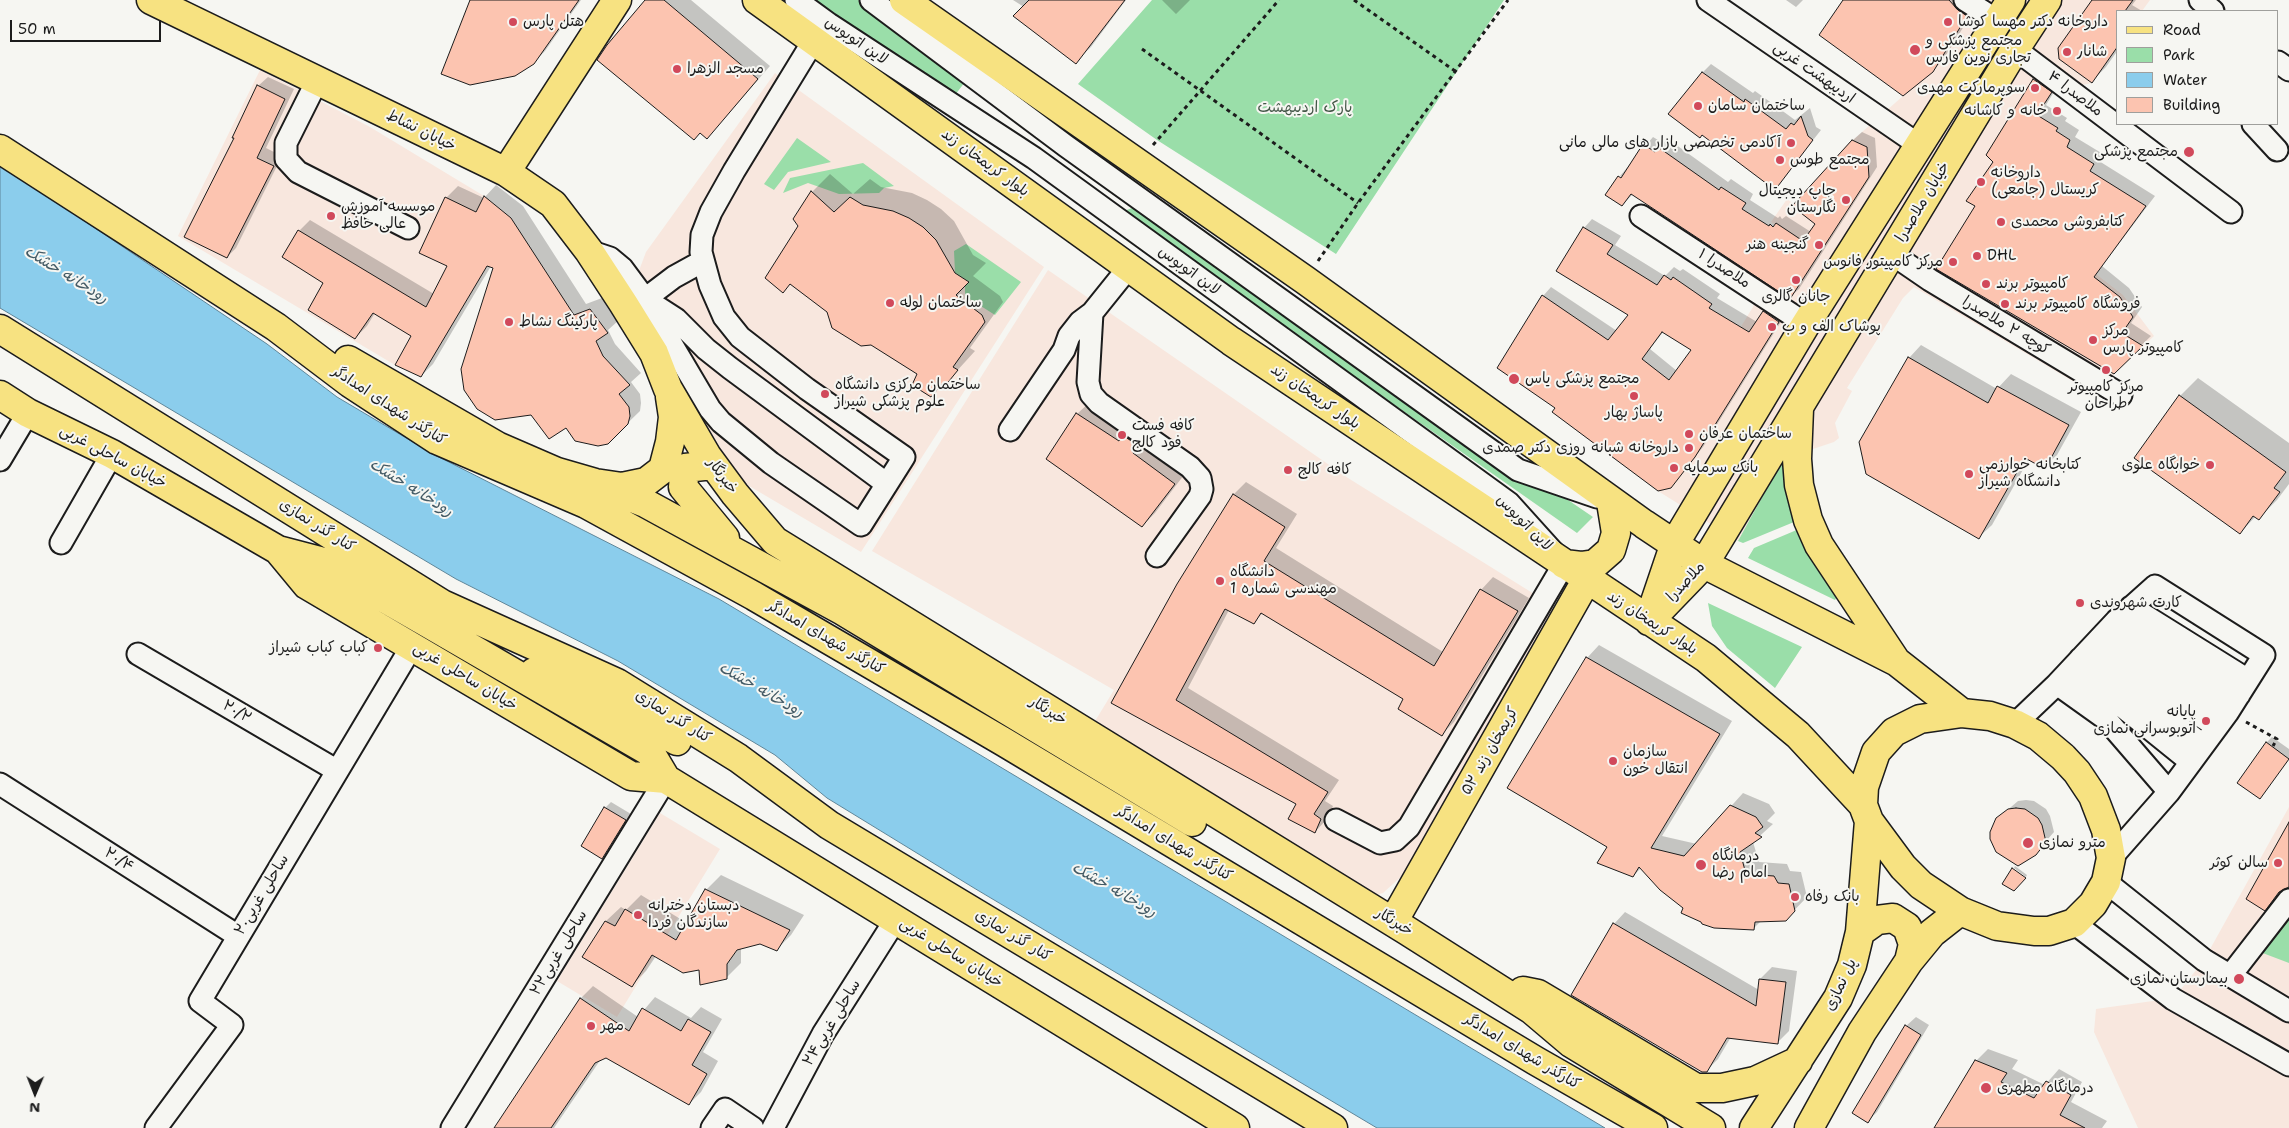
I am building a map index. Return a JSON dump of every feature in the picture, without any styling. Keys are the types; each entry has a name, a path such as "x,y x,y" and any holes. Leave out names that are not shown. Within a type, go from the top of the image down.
{"main road":[{"name":"خیابان نشاط","path":"151,0 506,172"},
{"path":"506,172 617,0"},
{"name":"بلوار کریمخان زند","path":"757,0 1231,341 1706,658 1798,735 1866,813 1904,867 1921,885 1960,911 1997,926 2034,932 2049,931 2074,923"},
{"path":"904,0 1305,280 1611,502 1704,564 1897,662 1962,713"},
{"name":"خیابان ملاصدرا","path":"1800,404 2015,49 2047,0"},
{"path":"1806,324 2004,10"},
{"name":"کنارگذر شهدای امدادگر","path":"0,149 276,327 350,383 437,440 586,504 754,596 1004,742 1653,1128"},
{"name":"خبرنگار","path":"506,172 553,204 589,251 654,353 668,390 713,465 734,494 775,542 1393,922 1532,1010 1571,1043 1711,1128"},
{"name":"ملاصدرا","path":"1649,621 1675,544 1806,324"},
{"path":"276,327 335,353 497,446 557,472 595,483 645,503 843,611 1520,1020 1571,1043"},
{"name":"کنار گذر نمازی","path":"0,329 442,604 617,683 738,758 829,825 1333,1128"},
{"path":"595,483 622,487 646,482 663,470 670,442 673,417 668,390"},
{"name":"خیابان ساحلی غربی","path":"0,395 28,413 112,454 278,550 320,561 494,661 650,752 666,779"},
{"path":"1800,404 1797,459 1798,485 1808,520 1820,545 1897,662"},
{"name":"ملاصدرا","path":"1649,621 1704,564 1800,404"},
{"path":"713,465 686,468 682,487 738,553"},
{"path":"1564,564 1581,566 1595,564 1611,550 1616,533 1615,516 1611,502"},
{"name":"خیابان ساحلی غربی","path":"278,550 307,585 631,776 666,779 1235,1128"},
{"name":"کریمخان زند ۵۲","path":"1393,922 1587,580"},
{"path":"494,661 577,685 829,825"},
{"name":"پل نمازی","path":"1754,1128 1838,998 1852,965 1860,932 1866,813 1864,787 1876,752 1894,732 1920,719 1962,713 1990,716 2015,724 2038,736 2063,757 2077,772 2093,796 2106,830 2109,870"},
{"path":"2074,923 2093,904 2109,870"},
{"path":"1809,1128 1862,1032 1909,962 1932,933 1960,911"},
{"path":"1860,932 1877,920 1893,918 1907,927 1913,944 1909,962"},
{"path":"1489,983 1538,994 1696,1088 1722,1088 1755,1082 1798,1061"}],"street":[{"name":"لاین اتوبوس","path":"796,0 828,24 1034,158 1509,503 1564,564"},
{"name":"لاین اتوبوس","path":"871,0 1066,146 1518,470 1611,502"},
{"name":"اردیبهشت غربی","path":"1708,0 1919,145"},
{"path":"1965,0 2004,10"},
{"path":"2200,0 2212,10"},
{"path":"589,251 610,258 622,268 645,299 710,409 721,422 770,463 861,524 904,457 807,388 740,337 724,317 710,285 701,252 702,235 711,212 814,40"},
{"name":"۴ ملاصدرا","path":"2015,49 2231,212"},
{"path":"317,81 286,143 286,158 298,172 408,228"},
{"path":"2254,125 2277,150"},
{"name":"۱ ملاصدرا","path":"1641,216 1806,324"},
{"name":"کوچه ۲ ملاصدرا","path":"1892,254 1930,280 2121,395"},
{"path":"645,299 674,277 703,261"},
{"path":"1010,430 1064,350 1069,336 1080,322 1092,313 1129,268"},
{"path":"645,299 670,314 706,349 730,368 887,484"},
{"path":"1092,313 1088,382 1092,394 1099,403 1190,467 1200,478 1202,489 1200,496 1157,556"},
{"path":"1064,350 1067,364 1075,373 1088,382"},
{"path":"0,460 28,413"},
{"path":"61,543 112,454"},
{"path":"1336,820 1380,843 1395,840 1409,827 1564,564"},
{"path":"2015,724 2155,586 2180,600 2264,655 2197,754 2109,870 2204,960 2289,1011"},
{"name":"ساحلی غربی۲۰","path":"156,1128 232,1025 200,1001 336,770 412,646"},
{"path":"2093,646 2139,675 2233,703"},
{"path":"2093,646 2233,703"},
{"path":"2093,646 2118,703 2197,754"},
{"path":"2093,646 2106,719 2169,792"},
{"name":"۲۰/۲","path":"138,654 336,770"},
{"name":"ساحلی غربی۲۲","path":"452,1128 666,779"},
{"name":"۲۰/۴","path":"0,784 238,936"},
{"path":"2230,976 2289,900"},
{"name":"ساحلی غربی۲۴","path":"773,1128 824,1034 896,919"},
{"path":"2074,923 2174,999 2289,1066"},
{"path":"712,1128 725,1109 753,1128"}],"path":[{"path":"1156,140 1279,0"},
{"path":"1354,0 1455,71"},
{"path":"1305,280 1358,203 1508,0"},
{"path":"1142,49 1358,203"},
{"path":"2233,703 2277,739 2273,746"}],"shaded area":[{"path":"1882,0 2150,0 2143,10 2116,10 2116,17 2092,83 2053,91 2003,171 2096,274 2123,295 2154,336 2114,374 2096,395 1914,287 1903,298 1847,388 1852,391 1835,423 1839,438 1834,442 1783,459 1738,541 1658,491 1611,456 1685,360 1714,370 1753,307 1761,281 1791,235 1771,222 1787,199 1801,209 1845,147 1903,96"},
{"name":"موسسه آموزش عالی حافظ","path":"260,70 370,127 484,196 395,365 178,236"},
{"name":"ساختمان مرکزی دانشگاه علوم پزشکی شیراز","path":"775,73 1044,267 861,552 739,480 636,308 634,284 646,252"},
{"name":"دانشگاه مهندسی شماره 1","path":"1048,270 1348,478 1563,612 1415,861 1383,893 1376,895 1089,731 1114,690 872,551"},
{"name":"بیمارستان نمازی","path":"2289,807 2289,1128 2138,1128 2094,1032 2096,1009 2174,998 2204,960"},
{"name":"دبستان دخترانه سازندگان فردا","path":"660,813 720,849 617,1017 557,981"}],"green space":[{"path":"811,0 858,0 968,78 952,99"},
{"name":"پارک اردیبهشت","path":"1152,0 1504,0 1336,254 1157,140 1078,84"},
{"path":"797,138 831,162 788,172 774,190 764,184"},
{"path":"863,163 894,186 884,188 879,193 839,194 808,183 783,193 790,178"},
{"path":"1132,208 1244,279 1593,517 1577,533 1376,392 1282,330 1124,211"},
{"path":"966,244 1021,282 995,315 965,296 965,286 969,282 955,273 954,251"},
{"path":"1783,459 1783,478 1794,522 1743,543 1738,541"},
{"path":"1799,529 1838,595 1835,600 1748,558 1754,548"},
{"path":"1708,603 1802,647 1775,688 1727,648 1712,626"},
{"path":"2289,915 2289,963 2260,952"}],"water":[{"name":"رودخانه خشک","path":"0,164 267,344 337,397 435,455 719,599 1605,1128 1377,1128 974,888 827,798 775,755 618,661 456,579 0,308"}],"building":[{"name":"هتل پارس","path":"470,0 579,0 534,64 515,76 470,85 441,74"},
{"name":"مسجد الزهرا","path":"645,0 664,0 758,79 707,139 700,133 694,140 597,60 607,45"},
{"path":"1029,0 1125,0 1076,64 1013,16"},
{"path":"1843,0 1949,0 1967,16 1933,72 1903,96 1819,35"},
{"path":"2092,0 2133,0 2126,10 2116,10 2116,49 2092,83 2059,59 2058,48"},
{"path":"1702,72 1744,102 1745,99 1786,129 1791,123 1794,125 1801,116 1808,136 1813,140 1775,190 1702,135 1700,138 1668,114"},
{"path":"2033,79 2052,92 2037,115 2058,128 2056,131 2070,140 2067,147 2094,164 2090,171 2146,206 2094,277 2120,297 2133,317 2122,333 2143,346 2114,374 1936,269 1975,206 1966,201 1993,162 1986,155"},
{"path":"257,85 285,99 257,158 274,166 227,258 184,237 234,138 232,138"},
{"path":"1852,140 1867,147 1869,177 1790,299 1631,194 1622,206 1605,195 1618,176 1621,178 1643,144 1655,152 1658,147 1719,190 1721,187 1746,203 1742,209 1769,226 1770,224 1773,227 1776,223 1803,241 1815,224 1792,206"},
{"name":"ساختمان لوله","path":"811,191 834,212 850,197 863,205 893,211 909,218 923,227 936,240 955,273 969,282 956,295 982,315 985,322 953,367 958,370 945,386 942,384 931,397 912,385 917,374 871,345 861,346 832,328 827,312 790,284 783,293 765,278 798,226 793,219"},
{"name":"پارکینگ نشاط","path":"484,196 511,218 574,315 590,309 608,333 596,341 603,356 630,385 619,394 629,407 630,416 628,424 608,444 598,446 575,441 566,428 549,439 531,415 495,420 477,409 464,390 461,369 493,268 487,266 421,377 395,365 411,336 373,313 355,339 308,310 323,283 282,257 298,230 426,307 447,266 419,253 445,197 476,212"},
{"path":"1583,227 1613,245 1607,254 1657,285 1664,275 1671,280 1673,277 1712,304 1709,308 1749,332 1763,311 1779,322 1695,457 1671,488 1658,491 1552,412 1555,408 1497,368 1542,295 1608,340 1628,315 1556,271","holes":["1662,332 1691,350 1669,380 1642,359"]},
{"path":"1908,357 1988,403 1997,386 2069,425 2045,469 2025,458 1979,539 1866,474 1859,442"},
{"name":"خوابگاه علوی","path":"2179,395 2286,472 2274,488 2280,492 2259,520 2253,516 2240,534 2134,458"},
{"path":"1076,413 1119,441 1124,436 1137,445 1133,453 1175,484 1142,527 1046,459"},
{"path":"1233,494 1285,527 1264,561 1434,666 1480,589 1518,611 1442,736 1398,709 1403,699 1261,613 1254,624 1225,609 1176,700 1328,792 1314,814 1321,819 1315,833 1288,819 1296,804 1111,703 1177,584"},
{"name":"سازمان انتقال خون","path":"1586,657 1720,734 1651,848 1684,856 1730,805 1756,817 1763,827 1755,833 1762,837 1740,852 1746,874 1774,876 1778,883 1789,884 1795,911 1786,921 1755,922 1754,930 1714,928 1702,924 1681,913 1683,908 1660,890 1639,867 1633,877 1597,863 1607,847 1507,788"},
{"path":"2266,742 2289,759 2260,799 2237,783"},
{"path":"604,807 626,820 602,859 581,846"},
{"path":"2008,809 2025,809 2038,818 2042,825 2046,842 2036,855 2018,866 1996,852 1990,839 1990,832 1996,818"},
{"name":"سالن کوثر","path":"2289,822 2289,887 2279,892 2265,911 2246,899"},
{"path":"2012,868 2026,878 2014,891 2002,884"},
{"path":"705,889 790,930 777,951 760,944 737,950 727,964 727,979 700,985 699,970 683,973 652,955 632,987 582,957 605,921 615,926 625,909 676,940"},
{"path":"1613,923 1756,1006 1759,979 1786,982 1778,1044 1727,1038 1707,1072 1702,1072 1571,995"},
{"path":"580,998 629,1031 642,1008 681,1031 688,1019 711,1032 692,1065 707,1074 689,1105 606,1058 595,1063 551,1128 494,1128"},
{"path":"1905,1025 1921,1035 1868,1123 1852,1113"},
{"name":"درمانگاه مطهری","path":"1975,1060 2007,1073 2001,1082 2034,1098 2046,1081 2071,1095 2060,1115 2085,1128 1934,1128"}],"place":[{"name":"هتل پارس","path":"513,22"},
{"name":"داروخانه دکتر مهسا کوشا","path":"1948,22"},
{"name":"مجتمع پزشکی و تجاری نوین فارس","path":"1915,50"},
{"name":"شانار","path":"2067,52"},
{"name":"مسجد الزهرا","path":"677,69"},
{"name":"سوپرمارکت مهدی","path":"2035,88"},
{"name":"ساختمان سامان","path":"1698,106"},
{"name":"خانه و کاشانه","path":"2057,111"},
{"name":"آکادمی تخصصی بازار های مالی مانی","path":"1791,143"},
{"name":"مجتمع پزشکی","path":"2189,152"},
{"name":"مجتمع طوس","path":"1780,160"},
{"name":"داروخانه کریستال (جامعی)","path":"1981,182"},
{"name":"چاپ دیجیتال نگارستان","path":"1846,200"},
{"name":"موسسه آموزش عالی حافظ","path":"331,216"},
{"name":"کتابفروشی محمدی","path":"2001,222"},
{"name":"گنجينه هنر","path":"1819,245"},
{"name":"DHL","path":"1977,256"},
{"name":"مرکز کامپیتور فانوس","path":"1953,262"},
{"name":"جانان گالری","path":"1796,280"},
{"name":"کامپیوتر برند","path":"1986,284"},
{"name":"ساختمان لوله","path":"890,303"},
{"name":"فروشگاه کامپیوتر برند","path":"2005,304"},
{"name":"پارکینگ نشاط","path":"509,322"},
{"name":"پوشاک الف و ب","path":"1772,327"},
{"name":"مرکز کامپیوتر پارس","path":"2093,340"},
{"name":"مرکز کامپیوتر طراحان","path":"2106,370"},
{"name":"مجتمع پزشکی یاس","path":"1514,379"},
{"name":"ساختمان مرکزی دانشگاه علوم پزشکی شیراز","path":"825,394"},
{"name":"پاساژ بهار","path":"1634,396"},
{"name":"ساختمان عرفان","path":"1689,434"},
{"name":"کافه فست فود کالج","path":"1122,435"},
{"name":"داروخانه شبانه روزی دکتر صمدی","path":"1689,448"},
{"name":"خوابگاه علوی","path":"2210,465"},
{"name":"بانک سرمایه","path":"1674,468"},
{"name":"کافه کالج","path":"1288,470"},
{"name":"کتابخانه خوارزمی دانشگاه شیراز","path":"1969,474"},
{"name":"دانشگاه مهندسی شماره 1","path":"1220,581"},
{"name":"کارت شهروندی","path":"2080,603"},
{"name":"کباب کباب شیراز","path":"378,648"},
{"name":"پایانه اتوبوسرانی نمازی","path":"2206,721"},
{"name":"سازمان انتقال خون","path":"1613,761"},
{"name":"مترو نمازی","path":"2028,843"},
{"name":"سالن کوثر","path":"2278,863"},
{"name":"درمانگاه امام رضا","path":"1701,865"},
{"name":"بانک رفاه","path":"1795,897"},
{"name":"دبستان دخترانه سازندگان فردا","path":"638,915"},
{"name":"بیمارستان نمازی","path":"2239,979"},
{"name":"مهر","path":"591,1026"},
{"name":"درمانگاه مطهری","path":"1986,1088"}]}
